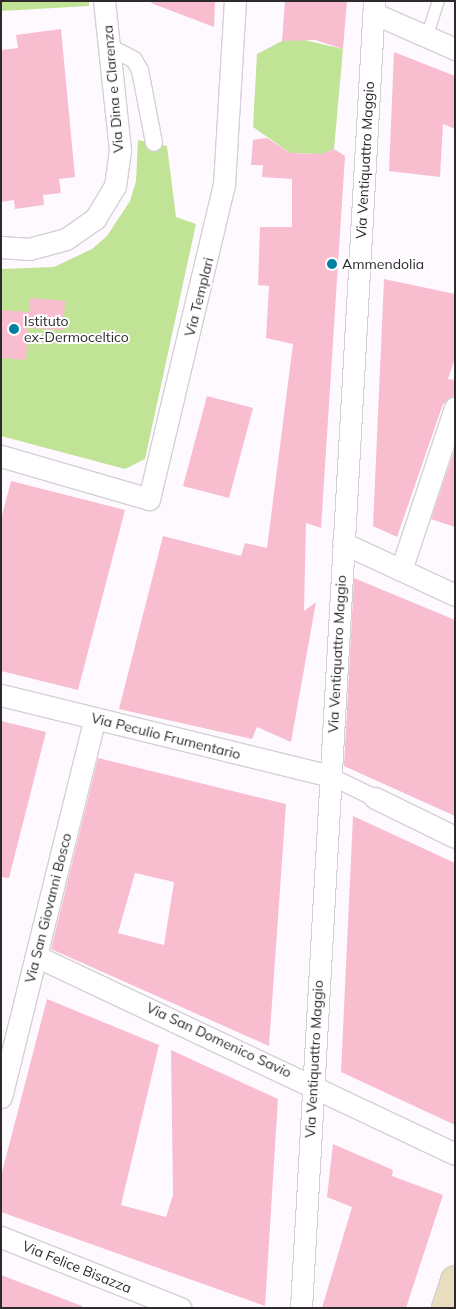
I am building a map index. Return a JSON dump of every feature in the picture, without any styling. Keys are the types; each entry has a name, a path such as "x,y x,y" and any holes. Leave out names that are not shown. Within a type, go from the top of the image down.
{"main road":[{"path":"446,1308 455,1280"}],"street":[{"name":"Via Dina e Clarenza","path":"1,247 29,249 66,240 95,218 107,203 115,186 120,150 104,1"},
{"name":"Via Templari","path":"1,456 149,499 217,223 230,91 235,1"},
{"path":"373,7 426,37 455,48"},
{"name":"Via Ventiquattro Maggio","path":"301,1308 373,7"},
{"path":"110,47 134,60 140,70 154,143"},
{"path":"401,570 455,408"},
{"path":"344,543 455,595"},
{"name":"Via Peculio Frumentario","path":"1,695 330,776"},
{"name":"Via San Giovanni Bosco","path":"1,1097 95,718"},
{"path":"330,776 455,837"},
{"name":"Via San Domenico Savio","path":"36,956 313,1083 455,1154"},
{"name":"Via Felice Bisazza","path":"1,1236 134,1299 180,1308"}],"lane":[{"path":"426,37 438,1"}],"green space":[{"path":"1,1 89,1 89,6 1,11"},
{"path":"300,39 343,49 334,149 322,154 290,153 253,127 257,54 282,41"},
{"path":"138,140 167,146 176,217 196,224 145,459 125,469 1,436 1,269 54,267 92,249 107,236 130,201 136,181"}],"building":[{"path":"152,1 215,1 214,27 151,3"},
{"path":"285,1 347,1 343,49 315,40 282,41"},
{"path":"61,29 75,177 59,179 61,193 43,195 44,205 15,209 14,200 1,202 1,50 18,48 16,35"},
{"path":"394,52 455,76 455,129 443,124 440,177 389,171"},
{"path":"267,138 290,153 322,154 334,149 345,156 321,528 306,523 304,611 316,602 291,742 257,727 252,739 119,709 163,536 241,556 245,543 267,548 293,344 266,338 269,286 258,285 260,227 292,227 292,179 262,177 263,165 251,165 253,140"},
{"path":"384,279 455,294 455,358 448,379 455,380 455,396 443,404 397,537 373,526"},
{"path":"30,298 65,301 63,330 28,328"},
{"path":"1,310 29,312 26,360 1,358"},
{"path":"207,396 253,408 229,498 183,486"},
{"path":"455,448 455,527 431,519"},
{"path":"11,481 125,510 78,690 1,671 1,519"},
{"path":"354,578 455,620 455,816 344,766"},
{"path":"1,721 46,732 9,878 1,877"},
{"path":"98,758 286,804 269,1046 51,949","holes":["135,873 174,882 164,945 118,933"]},
{"path":"353,816 455,863 455,1125 341,1072"},
{"path":"47,999 159,1045 121,1205 166,1217 173,1195 171,1050 278,1099 265,1306 1,1212 1,1176"},
{"path":"333,1144 393,1170 392,1176 443,1195 406,1308 322,1308 352,1207 327,1197"},
{"path":"1,1275 82,1306 82,1308 1,1308"}],"place":[{"name":"Ammendolia","path":"332,264"},
{"name":"Istituto ex-Dermoceltico","path":"14,329"}]}
